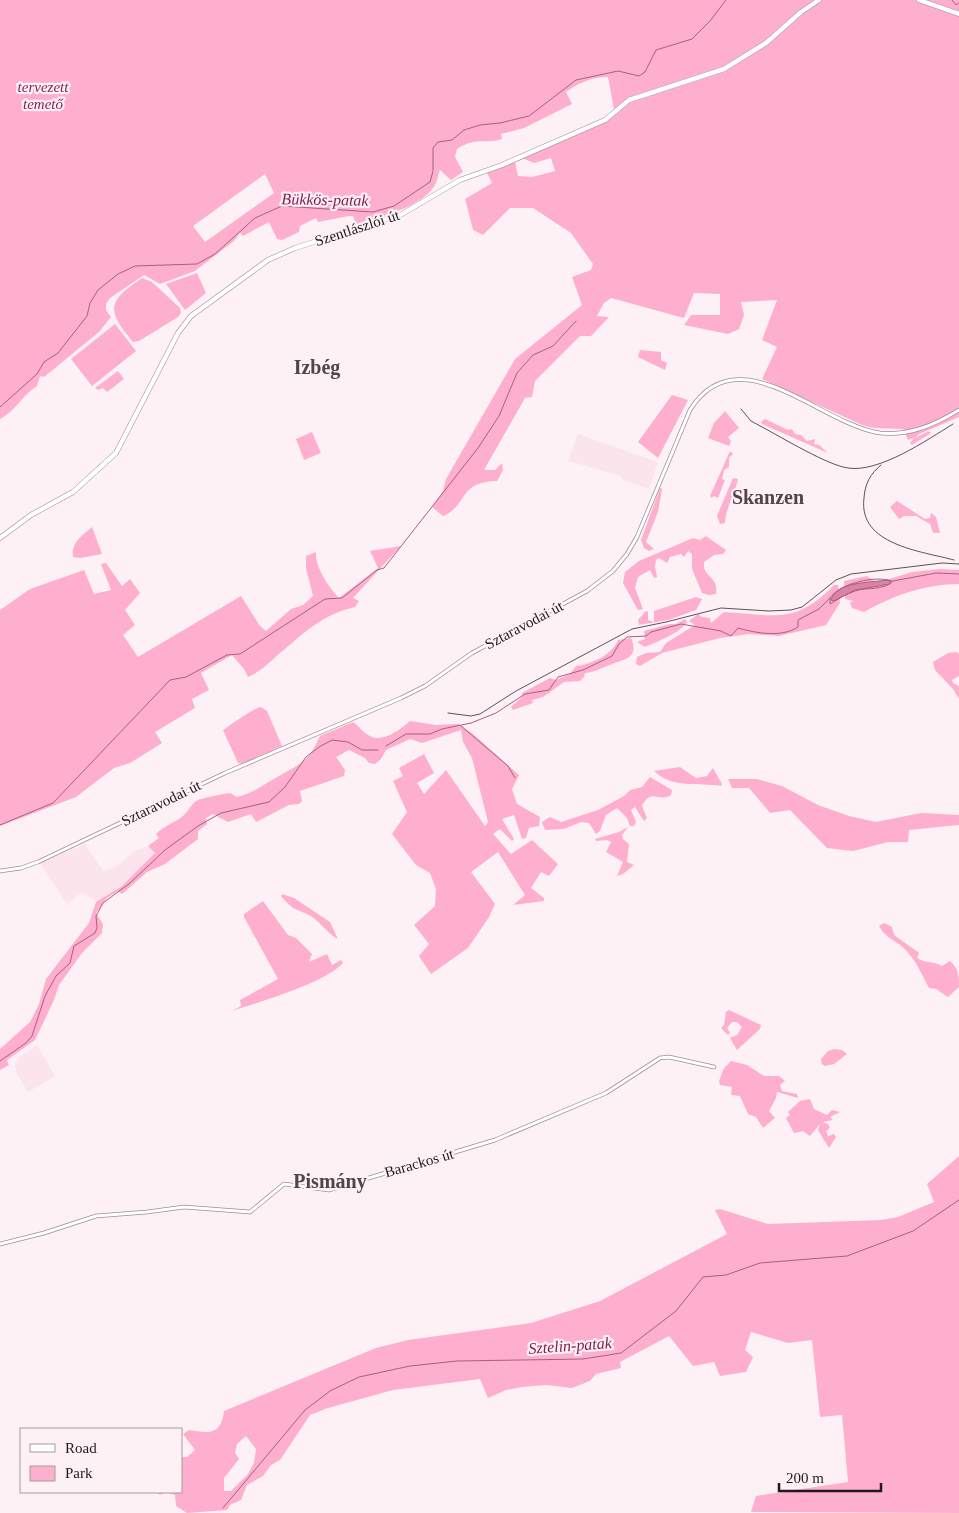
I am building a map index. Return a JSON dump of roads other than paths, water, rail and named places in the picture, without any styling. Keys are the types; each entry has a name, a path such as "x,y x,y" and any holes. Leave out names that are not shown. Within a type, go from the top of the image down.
{"main road":[{"name":"Szentlászlói út","path":"0,538 36,512 74,492 116,453 178,334 191,316 268,260 295,248 402,214 460,180 502,165 605,120 629,100 724,69 766,43 801,12 818,0"},
{"path":"919,0 959,14"}],"street":[{"name":"Sztaravodai út","path":"0,871 21,868 38,862 225,773 401,698 425,686 472,652 596,585 616,568 632,547 690,410 702,394 720,383 735,379 756,380 854,425 880,432 917,430 959,410"},
{"name":"Barackos út","path":"0,1244 44,1233 96,1216 184,1207 250,1212 284,1184 329,1190 496,1140 606,1093 660,1058 669,1057 714,1067"}],"waterway":[{"name":"Bükkös-patak","path":"0,407 37,374 44,362 58,353 87,316 90,303 98,290 118,274 135,266 197,264 215,254 255,218 282,206 373,212 394,206 430,182 433,171 433,148 438,142 452,140 464,130 480,125 500,123 529,116 576,80 618,71 639,76 645,72 656,50 692,39 710,21 726,0"},
{"path":"952,0 956,5 959,3"},
{"path":"0,825 53,803 170,680 186,677 227,655 240,654 325,599 342,598 377,570 384,568 478,448 499,416 517,373 533,355 553,346 576,321"},
{"path":"386,746 406,734 430,734 442,729 471,723 496,713 525,694 549,690 558,677 583,670 612,656 619,644 627,637 646,636 651,632 681,624 721,631 731,636 738,628 760,633 784,632 798,627 798,620 819,609 830,598 830,604 852,592 885,586 893,581 936,573 959,574"},
{"path":"830,598 841,588 850,584 877,579 892,581"},
{"path":"461,726 508,766 515,778"},
{"path":"0,1061 26,1043 32,1036 45,996 56,976 70,963 74,946 95,933 97,928 96,916 103,903 130,883 165,850 198,826 221,813 269,802 285,787 306,757 332,740 348,742 362,750 378,750"},
{"name":"Sztelin-patak","path":"223,1508 305,1410 330,1391 359,1377 410,1366 457,1361 583,1359 621,1353 676,1311 703,1277 726,1275 760,1263 847,1256 913,1231 959,1200"}],"tram line":[{"path":"741,409 751,421 817,457 848,468 860,468 888,460 917,446 953,424"},
{"path":"881,465 871,476 864,498 865,514 871,526 881,536 894,543 909,549 954,560"},
{"path":"448,713 471,716 480,714 516,691 632,629 721,608 769,611 791,610 802,607 836,580 851,574 942,563 959,564"}],"district":[{"name":"Izbég","path":"317,367"},
{"name":"Skanzen","path":"768,497"},
{"name":"Pismány","path":"330,1181"}],"park label":[{"name":"tervezett temető","path":"43,96"}]}
